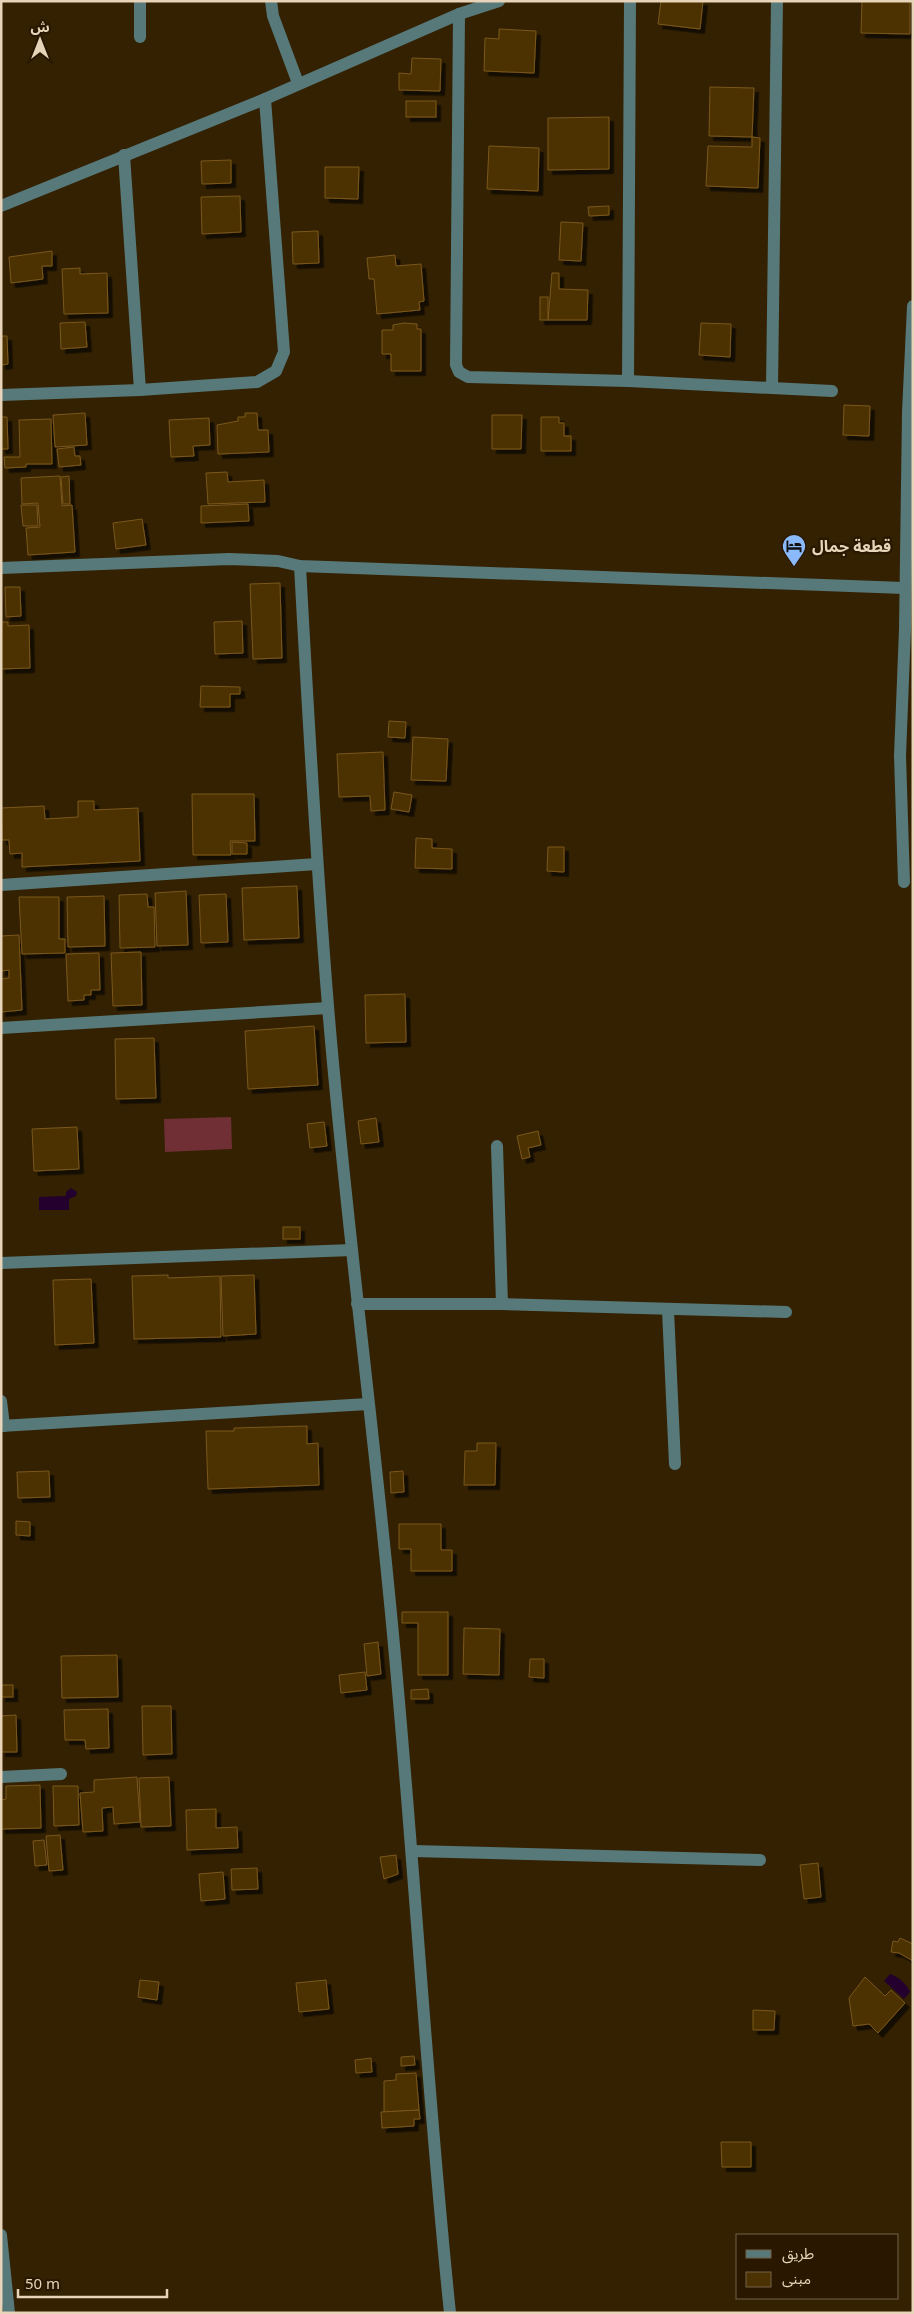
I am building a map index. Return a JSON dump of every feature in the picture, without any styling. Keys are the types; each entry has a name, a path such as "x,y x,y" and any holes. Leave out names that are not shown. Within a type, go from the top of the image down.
{"street":[{"path":"140,1 140,37"},
{"path":"271,1 273,16 298,83"},
{"path":"1,206 265,99 459,14 499,1"},
{"path":"628,381 630,1"},
{"path":"772,388 777,1"},
{"path":"459,14 456,365 459,372 468,377 628,381 832,391"},
{"path":"1,395 140,390 257,382 276,371 284,352 265,99"},
{"path":"124,155 140,390"},
{"path":"904,882 900,756 909,629 904,588 908,412 913,306"},
{"path":"1,568 229,559 278,561 300,566 904,588"},
{"path":"300,566 317,864 328,1008 357,1304 389,1591 412,1851 433,2156 450,2313"},
{"path":"1,885 317,864"},
{"path":"1,1028 328,1008"},
{"path":"497,1146 502,1304"},
{"path":"1,1263 352,1250"},
{"path":"357,1304 502,1304 786,1312"},
{"path":"668,1310 675,1464"},
{"path":"1,1401 3,1426 368,1404"},
{"path":"1,1777 61,1774"},
{"path":"412,1851 760,1860"},
{"path":"1,2235 9,2313"}],"shaded area":[{"path":"231,1117 232,1149 165,1152 164,1119"},
{"path":"71,1188 77,1192 76,1196 69,1199 69,1210 39,1210 39,1197 66,1196 66,1192"},
{"path":"890,1974 902,1981 910,1992 904,1999 884,1981"}],"building":[{"path":"661,1 703,1 700,29 658,24"},
{"path":"862,1 910,1 910,34 861,33"},
{"path":"499,29 536,31 534,73 484,71 485,38 499,39"},
{"path":"412,58 441,59 440,91 399,90 399,73 411,74"},
{"path":"710,87 754,88 752,137 709,136"},
{"path":"406,101 436,101 436,117 406,117"},
{"path":"609,117 609,169 548,170 548,118"},
{"path":"752,137 760,138 758,188 706,186 708,146 752,147"},
{"path":"489,146 539,148 538,191 487,189"},
{"path":"231,160 231,183 202,184 201,161"},
{"path":"325,167 359,167 358,199 325,198"},
{"path":"240,196 241,232 202,234 201,197"},
{"path":"609,206 609,215 589,216 588,207"},
{"path":"561,222 583,223 581,261 559,260"},
{"path":"318,231 319,263 293,264 292,232"},
{"path":"52,251 52,266 42,266 43,279 11,283 9,257"},
{"path":"395,255 396,266 421,264 424,301 419,302 420,310 377,314 374,279 369,279 367,258"},
{"path":"80,268 80,274 107,273 108,313 64,314 62,269"},
{"path":"552,273 559,273 559,289 588,290 587,320 548,320"},
{"path":"540,297 548,297 548,320 540,320"},
{"path":"85,322 87,347 61,349 60,323"},
{"path":"404,323 417,324 417,329 421,329 421,371 391,371 391,354 382,354 382,330 393,330 393,325"},
{"path":"701,323 731,324 730,357 699,355"},
{"path":"1,336 7,336 8,364 1,365"},
{"path":"844,405 870,406 869,436 843,435"},
{"path":"85,413 87,445 55,447 53,415"},
{"path":"245,413 257,413 258,430 268,430 269,452 218,454 217,425 238,421 238,417 245,417"},
{"path":"492,415 522,415 521,449 492,449"},
{"path":"1,417 7,417 8,449 1,449"},
{"path":"541,417 559,417 559,423 564,423 564,436 571,436 571,451 541,451"},
{"path":"209,418 210,445 193,446 194,456 171,457 169,420"},
{"path":"51,419 52,464 26,464 26,467 5,468 4,457 20,457 19,420"},
{"path":"74,447 75,456 80,456 81,465 59,467 57,449"},
{"path":"227,472 228,482 264,480 265,502 208,504 206,473"},
{"path":"60,476 62,506 72,505 75,552 28,555 26,528 40,527 38,503 22,504 21,478"},
{"path":"69,476 70,504 63,504 61,477"},
{"path":"248,504 249,521 201,523 201,506"},
{"path":"21,505 37,505 38,526 23,526"},
{"path":"142,519 146,545 116,549 113,523"},
{"path":"280,583 282,658 253,659 250,584"},
{"path":"5,587 20,587 21,616 6,617"},
{"path":"242,621 243,653 215,654 214,622"},
{"path":"1,622 8,622 8,626 29,625 30,668 1,669"},
{"path":"201,686 240,687 240,694 230,694 230,707 200,707"},
{"path":"389,721 406,722 405,738 388,737"},
{"path":"413,737 448,739 446,781 411,780"},
{"path":"383,752 385,810 371,811 370,796 339,797 337,754"},
{"path":"394,792 412,795 409,812 391,809"},
{"path":"192,794 254,794 255,841 230,841 231,855 193,855"},
{"path":"78,801 94,801 94,810 138,808 140,861 22,867 22,853 10,854 9,840 2,840 1,808 44,806 45,819 78,817"},
{"path":"416,838 432,839 432,848 452,849 452,869 415,868"},
{"path":"232,842 247,843 247,854 232,854"},
{"path":"548,847 564,847 564,872 547,871"},
{"path":"297,886 299,938 244,940 242,888"},
{"path":"186,891 188,945 157,946 155,893"},
{"path":"147,894 148,907 154,907 155,947 120,948 119,895"},
{"path":"226,894 228,942 201,943 199,895"},
{"path":"104,896 105,946 68,947 67,897"},
{"path":"19,897 59,897 59,939 65,939 65,953 22,954"},
{"path":"19,935 22,1010 1,1012 1,979 9,978 9,970 1,971 1,936"},
{"path":"141,952 142,1005 113,1006 111,953"},
{"path":"99,953 100,990 91,990 91,995 84,995 84,1000 68,1001 66,954"},
{"path":"405,994 406,1042 366,1043 365,995"},
{"path":"314,1026 318,1085 248,1089 245,1031"},
{"path":"154,1038 156,1098 116,1099 115,1039"},
{"path":"376,1118 379,1142 361,1144 358,1121"},
{"path":"324,1122 327,1146 310,1148 307,1124"},
{"path":"77,1127 79,1169 34,1171 32,1129"},
{"path":"538,1131 541,1145 528,1148 530,1157 522,1159 517,1136"},
{"path":"283,1227 300,1227 300,1239 283,1239"},
{"path":"168,1275 168,1278 220,1276 221,1337 134,1339 132,1276"},
{"path":"254,1275 256,1334 223,1336 221,1276"},
{"path":"91,1279 94,1343 55,1345 53,1280"},
{"path":"307,1426 307,1444 318,1443 319,1485 208,1489 206,1431 234,1431 234,1428"},
{"path":"477,1443 496,1443 495,1485 464,1485 465,1451 477,1451"},
{"path":"49,1471 50,1497 18,1498 17,1472"},
{"path":"403,1471 404,1492 391,1493 390,1472"},
{"path":"16,1521 30,1522 30,1536 16,1535"},
{"path":"399,1524 441,1524 441,1550 452,1550 452,1571 411,1571 411,1549 399,1549"},
{"path":"402,1612 448,1612 448,1675 418,1675 418,1623 402,1623"},
{"path":"464,1628 500,1629 499,1675 463,1674"},
{"path":"378,1642 381,1674 367,1676 364,1644"},
{"path":"117,1655 118,1697 62,1698 61,1656"},
{"path":"530,1659 544,1659 544,1678 529,1677"},
{"path":"365,1672 367,1690 341,1693 339,1675"},
{"path":"1,1685 13,1685 13,1697 1,1697"},
{"path":"428,1689 429,1699 411,1699 411,1690"},
{"path":"142,1706 171,1706 172,1754 143,1755"},
{"path":"108,1709 109,1748 86,1749 85,1740 65,1740 64,1710"},
{"path":"16,1715 17,1752 1,1752 1,1716"},
{"path":"137,1777 140,1822 114,1824 113,1807 102,1808 103,1831 83,1832 80,1793 94,1792 94,1780"},
{"path":"169,1777 171,1826 141,1827 139,1778"},
{"path":"40,1785 41,1828 1,1829 1,1800 6,1799 6,1786"},
{"path":"53,1786 78,1786 79,1825 54,1826"},
{"path":"216,1809 216,1828 237,1827 238,1848 187,1850 186,1810"},
{"path":"60,1835 63,1870 49,1871 46,1836"},
{"path":"44,1840 47,1865 35,1866 33,1841"},
{"path":"396,1855 398,1874 384,1879 380,1857"},
{"path":"818,1863 821,1897 804,1899 800,1865"},
{"path":"257,1868 258,1889 232,1890 231,1869"},
{"path":"223,1872 225,1899 201,1901 199,1874"},
{"path":"900,1938 913,1944 913,1961 899,1953 891,1952 893,1941 898,1942"},
{"path":"865,1977 885,1996 891,1990 905,2003 878,2033 869,2024 853,2026 849,1998"},
{"path":"140,1980 159,1982 157,2000 138,1997"},
{"path":"326,1980 329,2009 299,2012 296,1983"},
{"path":"753,2010 775,2011 774,2030 753,2030"},
{"path":"414,2056 415,2065 401,2066 401,2057"},
{"path":"371,2058 372,2072 356,2073 355,2060"},
{"path":"416,2073 419,2110 384,2112 384,2081 396,2080 396,2074"},
{"path":"419,2110 420,2119 414,2119 414,2126 382,2128 381,2112"},
{"path":"721,2142 751,2142 751,2167 722,2167"}],"place":[{"name":"قطعة جمال","path":"794,567"}]}
